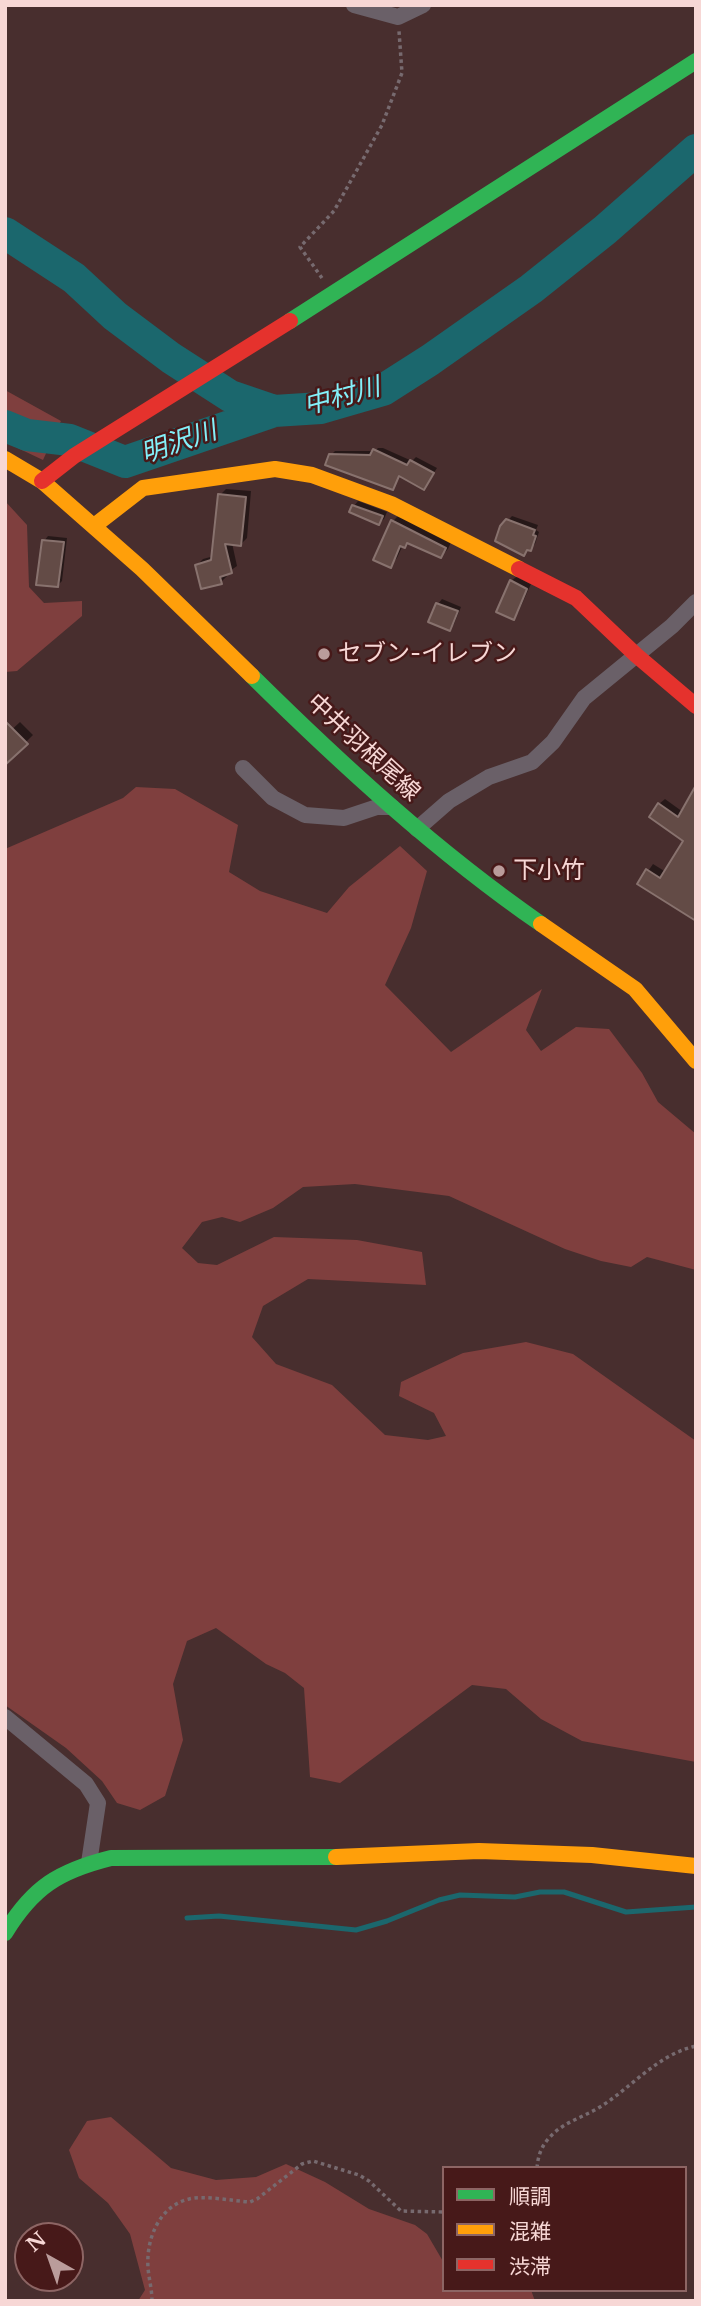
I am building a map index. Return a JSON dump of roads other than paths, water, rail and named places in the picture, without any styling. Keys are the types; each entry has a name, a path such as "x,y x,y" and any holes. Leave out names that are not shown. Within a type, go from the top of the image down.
{"street":[{"path":"354,5 398,17 423,5"},
{"path":"42,481 74,456 696,61"},
{"name":"中井羽根尾線","path":"5,459 42,481 142,569 282,706 417,829 492,891 635,989 696,1061"},
{"path":"94,526 143,488 275,469 312,475 391,504 576,598 636,655 696,706"},
{"path":"417,829 449,801 489,777 532,762 553,743 584,698 673,626 696,603"},
{"path":"243,768 273,798 305,814 344,818 377,807 393,807"},
{"path":"5,1717 86,1784 98,1803 89,1863"},
{"path":"5,1933 44,1882 79,1865 111,1858 338,1857 479,1851 592,1855 696,1866"}],"waterway":[{"name":"中村川","path":"5,233 74,278 115,316 171,358 230,396 274,411 321,408 383,390 430,360 531,289 605,230 696,150"},
{"name":"明沢川","path":"5,426 27,435 70,440 125,462 274,411"},
{"path":"187,1918 219,1916 356,1930 460,1895 515,1897 540,1892 564,1892 626,1912 696,1907"}],"place":[{"name":"セブン-イレブン","path":"324,654"},
{"name":"下小竹","path":"499,871"}]}
